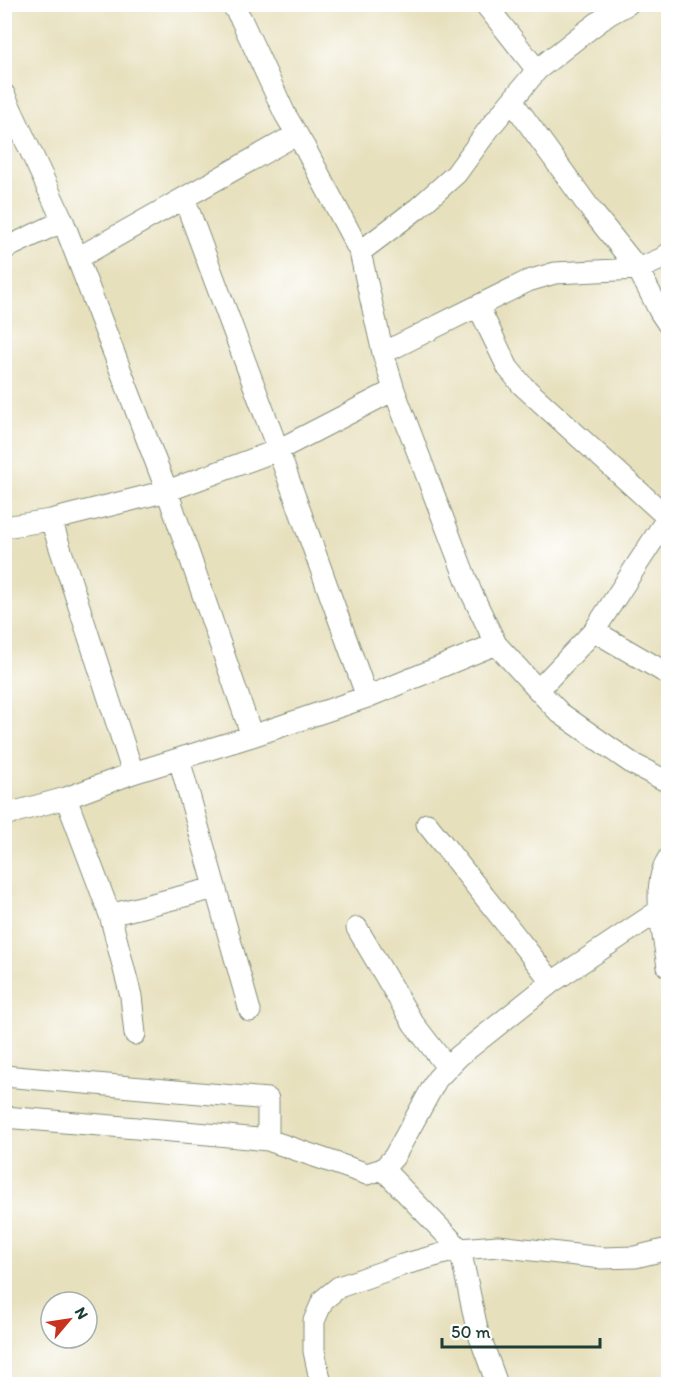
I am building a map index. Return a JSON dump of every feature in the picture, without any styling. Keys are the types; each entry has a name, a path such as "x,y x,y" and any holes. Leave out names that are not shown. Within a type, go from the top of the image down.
{"street":[{"path":"232,4 285,114 360,252 383,353 394,390 471,592 496,644 560,712 633,764 669,782"},
{"path":"485,4 537,70"},
{"path":"360,252 456,174 537,70 598,22 628,4"},
{"path":"4,94 63,220 78,258 167,491 252,736"},
{"path":"512,101 591,210 638,269 660,312 669,324"},
{"path":"78,258 297,134"},
{"path":"184,198 367,697"},
{"path":"4,249 63,220"},
{"path":"383,353 528,281 555,273 638,269 669,254"},
{"path":"478,306 508,368 522,385 668,518 594,631 538,690"},
{"path":"4,527 51,520 167,491 278,450 394,390"},
{"path":"51,520 133,773"},
{"path":"594,631 669,674"},
{"path":"4,815 66,798 133,773 367,697 496,644"},
{"path":"179,759 250,1011"},
{"path":"66,798 110,915 131,996 135,1034"},
{"path":"428,824 552,982"},
{"path":"669,858 659,884 660,910 669,967"},
{"path":"110,915 215,888"},
{"path":"4,1117 268,1140 367,1174 383,1169 394,1157 437,1078 447,1067 552,982 660,910"},
{"path":"357,928 413,1023 447,1067"},
{"path":"4,1076 268,1098 268,1140"},
{"path":"383,1169 459,1249 477,1329 497,1384"},
{"path":"321,1384 314,1351 314,1321 323,1300 339,1287 402,1265 459,1249 498,1246 602,1258 635,1257 669,1249"}]}
